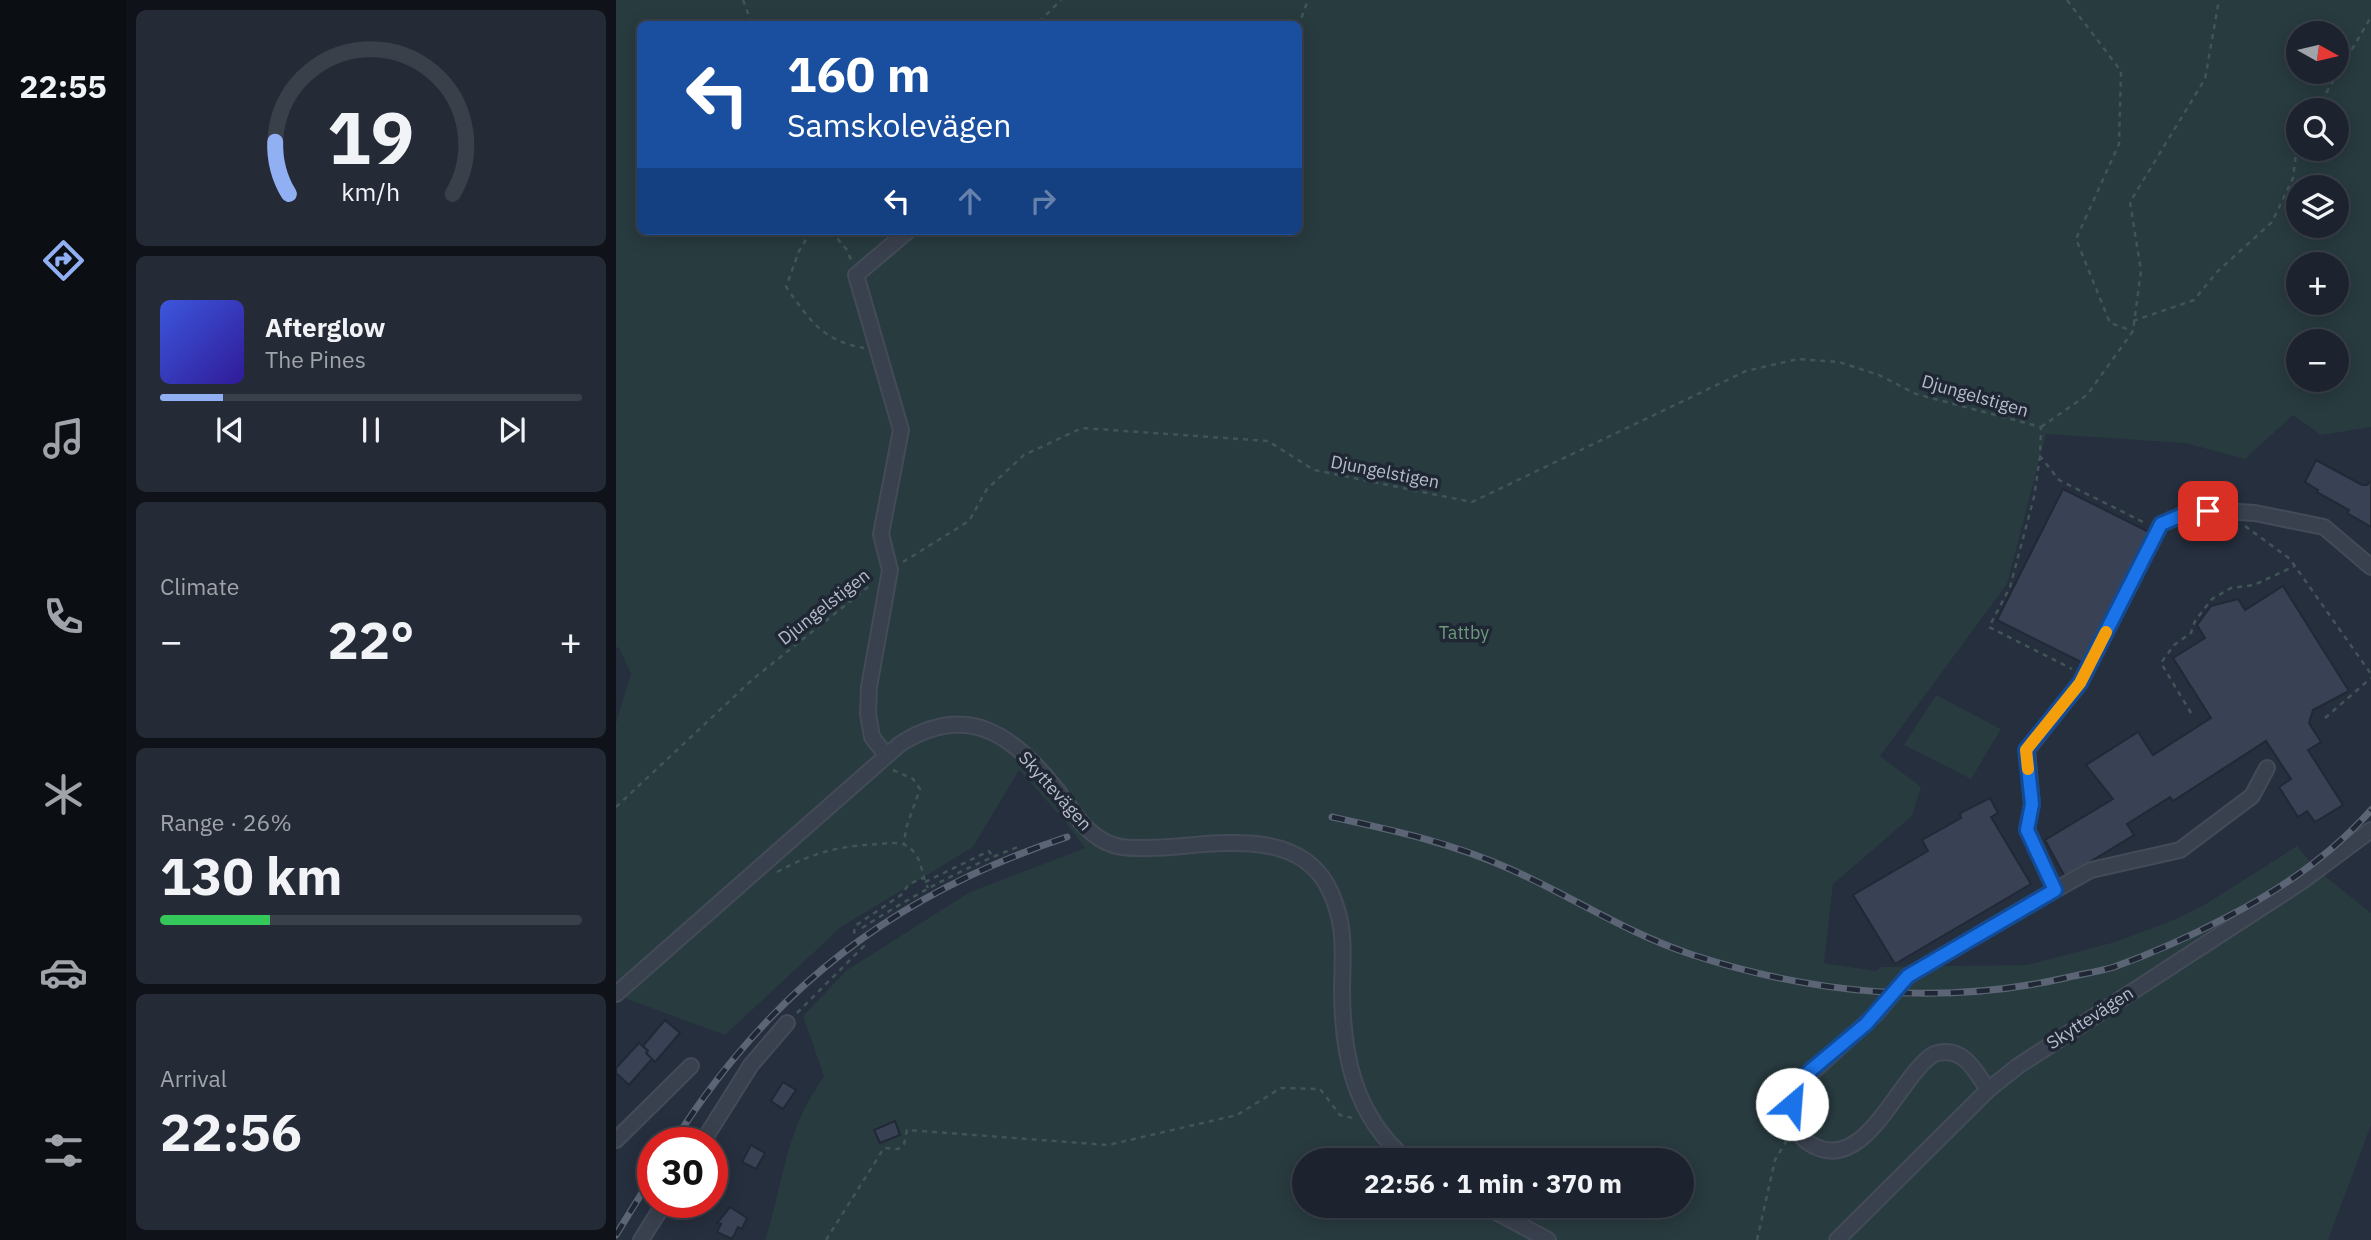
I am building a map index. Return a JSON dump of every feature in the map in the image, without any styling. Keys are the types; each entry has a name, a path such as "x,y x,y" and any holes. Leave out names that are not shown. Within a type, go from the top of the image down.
{"street":[{"path":"886,761 873,737 868,714 869,687 890,570 881,534 901,430 856,275 903,235"},
{"path":"2055,890 2027,830 2032,804 2026,750 2084,674 2161,524 2192,511 2224,511 2255,513 2324,527 2371,567"},
{"name":"Skyttevägen","path":"616,994 919,732 940,725 962,723 995,732 1007,739 1048,781 1086,829 1112,845 1158,848 1242,843 1274,848 1304,861 1327,884 1343,928 1345,1049 1363,1107 1393,1148"},
{"path":"1988,1090 1964,1058 1953,1052 1941,1052 1929,1057 1867,1133 1846,1149 1830,1151 1816,1147 1799,1134 1792,1104 1798,1085 1875,1014 1908,976 2091,870 2180,850 2252,796 2267,768"},
{"name":"Skyttevägen","path":"1837,1240 1988,1090 2042,1049 2301,882 2371,830"},
{"path":"712,1127 751,1065 787,1023"},
{"path":"616,1140 691,1066"},
{"path":"641,1240 655,1218"},
{"path":"1507,1218 1548,1240"}],"path":[{"path":"743,0 751,21"},
{"path":"1040,21 1061,0"},
{"path":"1300,21 1308,0"},
{"path":"2067,0 2121,71 2119,144 2076,239 2110,323 2133,331"},
{"path":"2041,427 2087,395 2133,331 2141,271 2130,202 2205,79 2219,0"},
{"path":"2323,98 2371,17"},
{"path":"2133,321 2194,300 2217,272 2272,222 2293,178 2295,161"},
{"path":"809,235 799,251 786,287 816,328 842,344 878,350"},
{"path":"834,235 847,250 856,275"},
{"name":"Djungelstigen","path":"616,807 753,679 890,570 969,521 987,489 1024,455 1082,428 1268,441 1314,470 1472,502 1746,371 1798,359 1839,362 1880,375 1916,394 2041,427 2034,497 2010,587 1989,627 2084,674"},
{"path":"2040,456 2059,480 2152,527 2161,524"},
{"path":"2224,511 2290,559 2371,676 2325,718"},
{"path":"2191,713 2161,663 2174,645 2191,633 2195,621 2212,599 2231,588 2255,585 2295,566"},
{"path":"886,761 913,779 919,789 906,828 904,844"},
{"path":"776,873 798,861 841,846 904,844 912,850 923,868 928,888"},
{"path":"862,928 928,888 1018,846"},
{"path":"787,1023 864,946 854,932 855,926 901,895 909,884 989,851 992,856"},
{"path":"826,1240 884,1148 898,1149 904,1144 907,1130 1108,1145 1237,1115 1281,1088 1320,1088 1340,1115 1374,1123"},
{"path":"1757,1240 1775,1160 1795,1125"}],"green space":[{"name":"Tattby","path":"616,0 2371,0 2371,427 2321,435 2293,415 2245,459 2185,443 2046,434 2007,584 1880,756 1921,787 1912,816 1833,884 1824,963 1875,971 1882,967 2027,965 2115,942 2176,919 2206,904 2297,846 2316,869 2371,913 2371,1125 2328,1240 765,1240 796,1129 824,1076 803,1016 847,970 970,892 1085,848 1019,770 973,847 841,927 725,1035 616,995 616,723 631,674 619,648 616,647"},
{"path":"1936,695 2001,729 1971,779 1904,745"}],"building":[{"path":"2316,460 2362,485 2371,481 2371,527 2305,482"},
{"path":"2063,489 2151,533 2085,664 1997,620"},
{"path":"2283,586 2349,691 2313,710 2309,723 2321,742 2308,750 2343,805 2315,822 2307,811 2298,817 2279,787 2291,779 2266,741 2173,801 2170,797 2127,824 2134,835 2065,877 2045,840 2113,799 2086,765 2138,732 2153,755 2211,718 2173,658 2205,638 2197,625 2211,606 2238,599 2245,610"},
{"path":"1990,798 1998,813 1991,817 2031,884 1895,964 1853,895 1928,851 1922,840 1961,818 1960,813"},
{"path":"665,1020 680,1033 655,1062 643,1046"},
{"path":"639,1043 652,1059 629,1085 616,1073 616,1068"},
{"path":"783,1082 796,1090 783,1109 771,1101"},
{"path":"895,1121 900,1135 880,1143 874,1130"},
{"path":"751,1145 765,1153 756,1169 742,1162"},
{"path":"730,1207 747,1218 742,1229 738,1227 732,1239 717,1232 721,1224 717,1223 721,1218 728,1218"}],"railway":[{"path":"1332,817 1422,838 1488,860 1622,926 1693,955 1784,979 1831,987 1924,993 2018,987 2102,970 2143,956 2213,924 2285,883 2322,857 2371,810"},
{"path":"684,1127 751,1038 795,994 842,954 892,918 947,887 1005,860 1067,837"},
{"path":"616,1235 637,1201"}],"slow traffic":[{"path":"2028,769 2026,750 2080,683 2106,632"}],"route":[{"path":"1792,1104 1798,1085 1811,1070 1866,1024 1908,976 2055,890 2027,830 2032,804 2026,750 2080,683 2161,524 2192,511 2208,511"}]}
